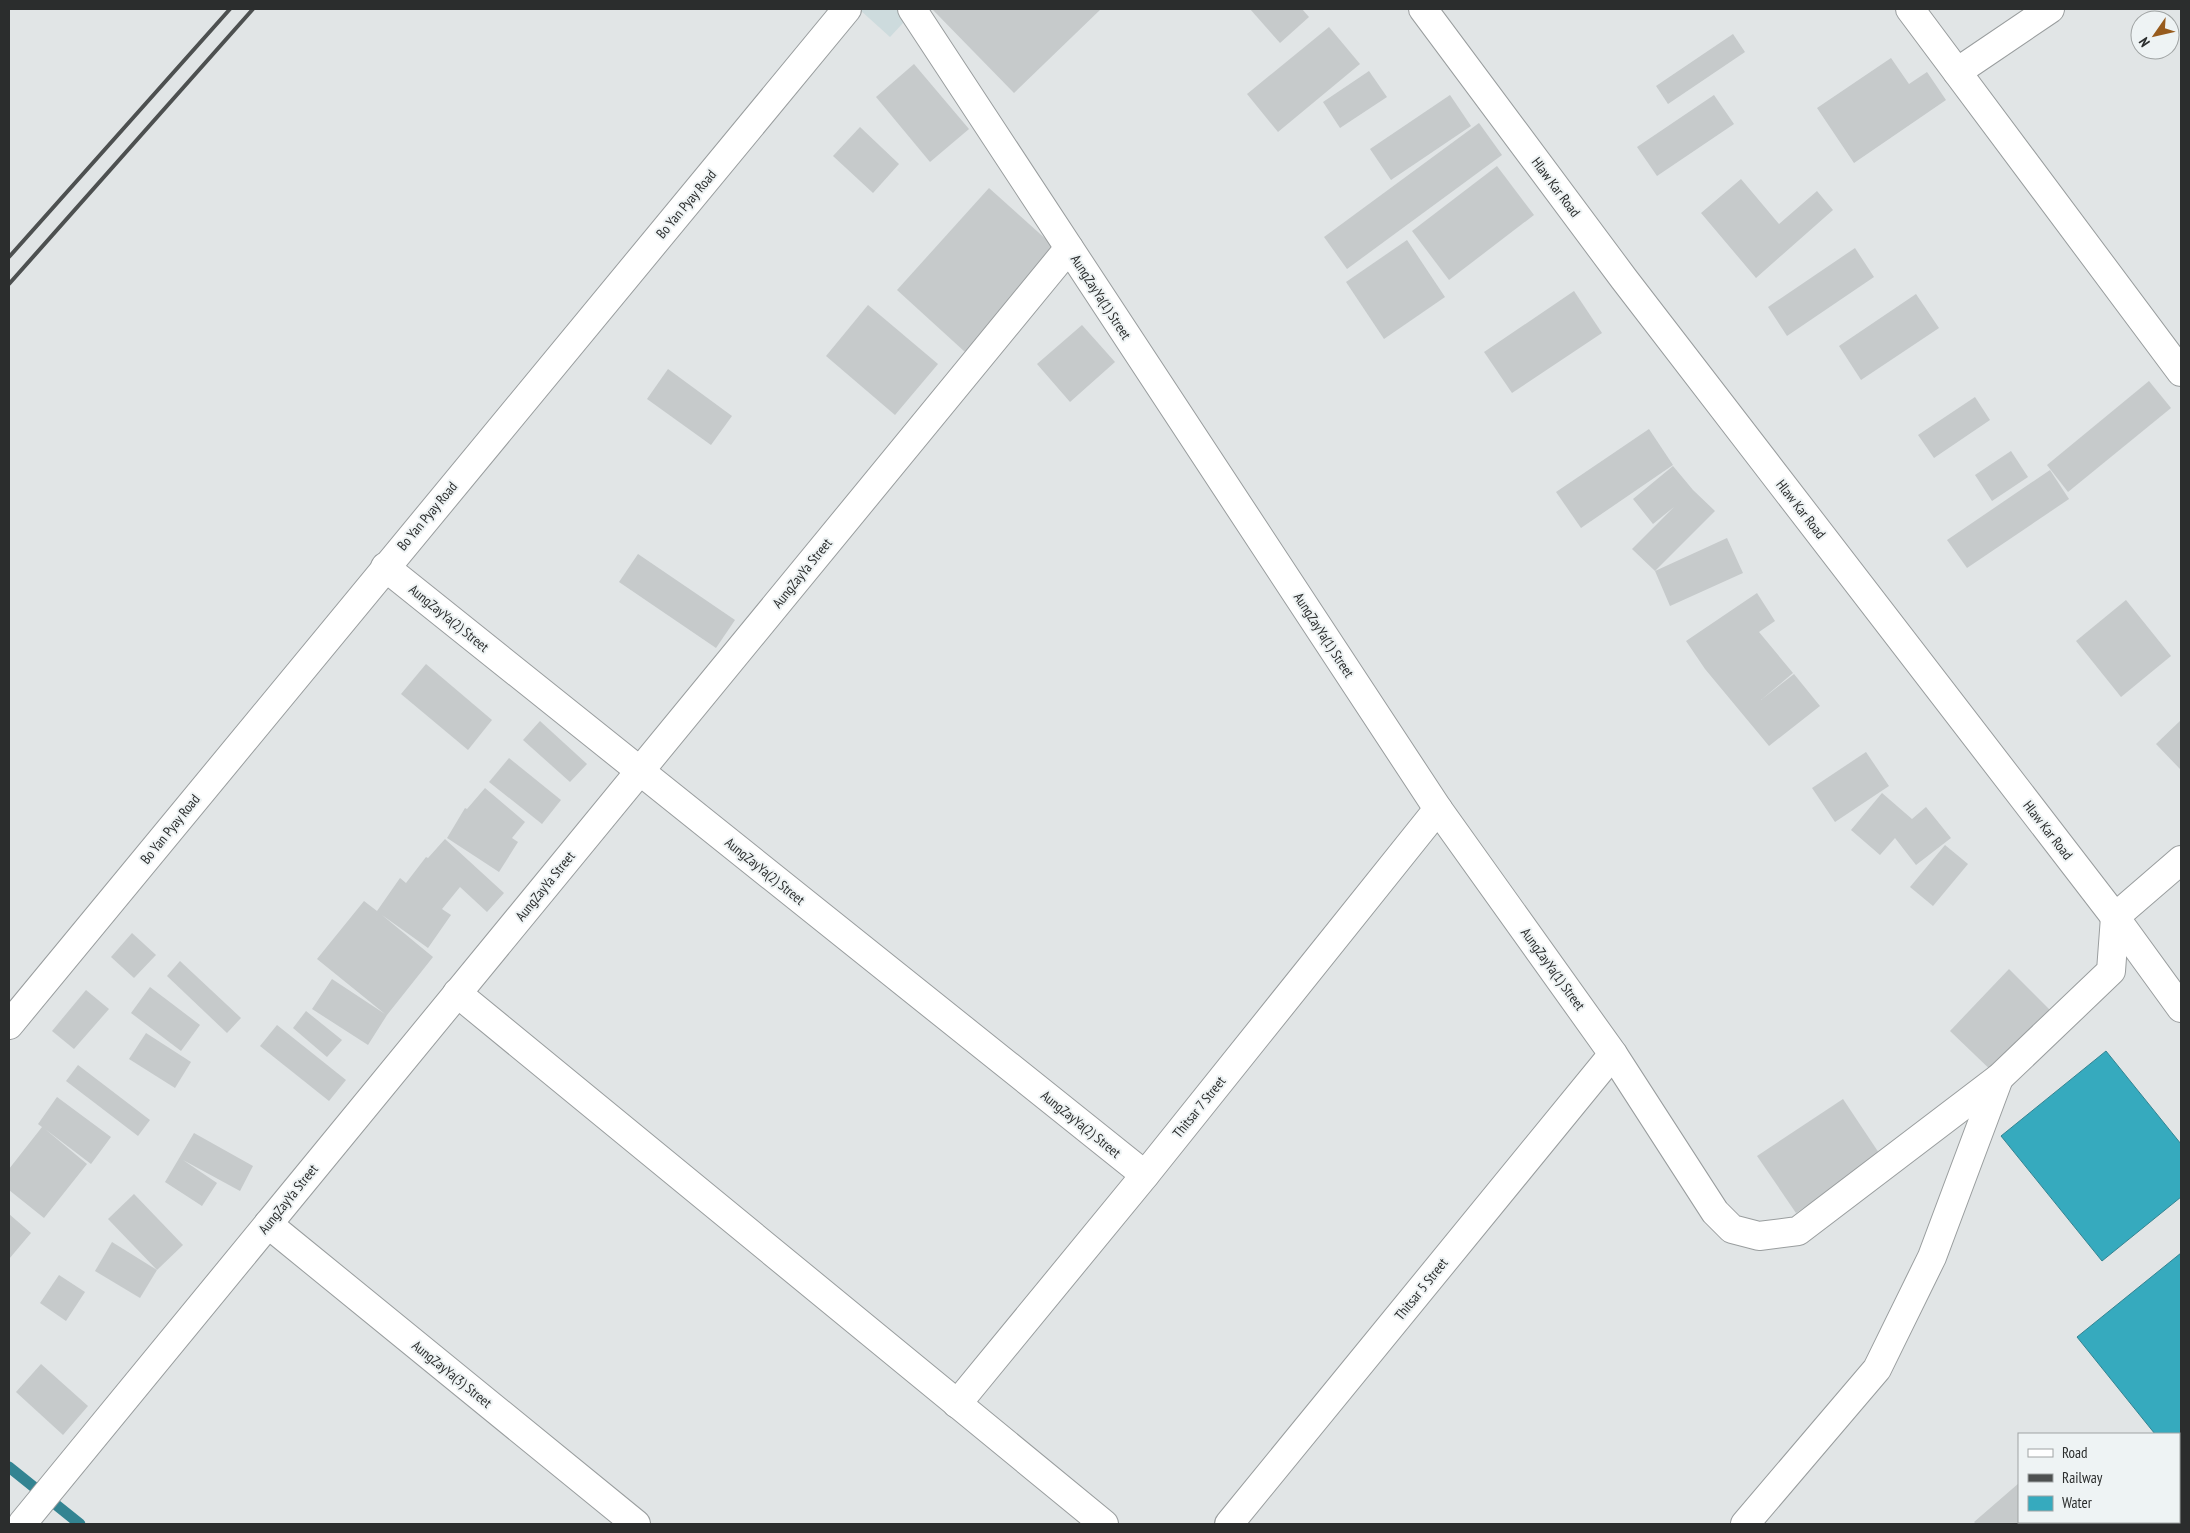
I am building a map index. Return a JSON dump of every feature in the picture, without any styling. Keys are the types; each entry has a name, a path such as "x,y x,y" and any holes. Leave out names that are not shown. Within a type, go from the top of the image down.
{"street":[{"name":"Bo Yan Pyay Road","path":"9,1025 847,9"},
{"name":"AungZayYa(1) Street","path":"912,9 1438,809 1613,1054 1714,1212 1732,1229 1759,1236 1798,1231 1999,1078"},
{"name":"Hlaw Kar Road","path":"1423,9 1630,287 2115,917 2181,1008"},
{"path":"1910,9 2181,372"},
{"path":"1958,72 2050,9"},
{"name":"AungZayYa Street","path":"22,1524 1069,248"},
{"name":"AungZayYa(2) Street","path":"385,567 1145,1175"},
{"name":"Thitsar 7 Street","path":"957,1404 1145,1175 1438,809"},
{"path":"1746,1524 1876,1369 1932,1257 1999,1078 2111,971 2115,917 2181,860"},
{"path":"457,993 1104,1524"},
{"name":"Thitsar 5 Street","path":"1229,1524 1613,1054"},
{"name":"AungZayYa(3) Street","path":"268,1224 636,1524"}],"shaded area":[{"path":"859,9 916,9 890,37"}],"water":[{"path":"2106,1051 2181,1144 2181,1197 2102,1261 2001,1136"},
{"path":"2181,1253 2181,1467 2180,1433 2154,1433 2077,1337"}],"building":[{"path":"932,9 1101,9 1014,93"},
{"path":"1250,9 1302,9 1309,17 1280,43"},
{"path":"1329,27 1360,64 1278,132 1247,94"},
{"path":"1733,34 1745,52 1668,104 1656,86"},
{"path":"1891,58 1909,84 1927,72 1946,100 1854,163 1817,108"},
{"path":"914,64 969,129 930,162 876,97"},
{"path":"1369,71 1387,97 1340,128 1323,102"},
{"path":"1450,95 1471,126 1391,180 1370,149"},
{"path":"1714,95 1734,124 1657,176 1637,147"},
{"path":"1479,123 1502,155 1347,269 1324,237"},
{"path":"860,127 899,164 873,193 833,156"},
{"path":"1497,166 1534,215 1449,280 1412,231"},
{"path":"1741,179 1779,224 1817,191 1833,210 1756,278 1701,213"},
{"path":"989,188 1058,250 965,352 897,290"},
{"path":"1407,240 1445,297 1384,339 1346,282"},
{"path":"1855,248 1874,277 1787,336 1768,307"},
{"path":"1574,291 1602,333 1512,393 1484,352"},
{"path":"1916,294 1939,328 1861,380 1839,346"},
{"path":"868,305 938,364 895,415 826,356"},
{"path":"1082,325 1115,362 1070,402 1037,364"},
{"path":"668,369 732,416 711,445 647,399"},
{"path":"2149,381 2171,408 2068,492 2047,465"},
{"path":"1975,397 1990,420 1934,458 1918,435"},
{"path":"1649,429 1673,465 1581,528 1556,492"},
{"path":"2011,451 2028,477 1992,501 1975,475"},
{"path":"1673,466 1693,490 1715,511 1655,571 1632,549 1674,507 1653,524 1633,499"},
{"path":"2050,470 2069,499 1967,568 1947,540"},
{"path":"1727,538 1743,573 1670,606 1655,571"},
{"path":"638,554 735,620 716,648 619,582"},
{"path":"1757,593 1775,621 1759,632 1793,673 1761,700 1794,674 1820,706 1769,746 1705,669 1686,641"},
{"path":"2126,600 2171,656 2121,697 2076,641"},
{"path":"426,664 492,720 468,750 401,694"},
{"path":"2181,720 2181,768 2180,769 2156,744"},
{"path":"540,721 587,764 570,782 523,740"},
{"path":"1866,752 1889,786 1835,822 1812,788"},
{"path":"509,758 561,800 542,824 489,782"},
{"path":"485,788 525,822 512,838 518,842 499,872 447,838 465,808 467,809"},
{"path":"1882,793 1912,819 1926,807 1951,838 1916,865 1895,838 1880,855 1851,830"},
{"path":"445,839 504,893 487,912 460,887 442,909 451,915 428,948 382,915 433,957 387,1015 368,1045 312,1009 332,979 385,1014 317,959 364,901 377,911 400,878 406,883 426,857 428,858"},
{"path":"1945,845 1968,864 1933,906 1910,887"},
{"path":"132,933 156,955 134,978 111,957"},
{"path":"180,961 241,1018 227,1033 167,976"},
{"path":"2009,969 2057,1017 1999,1078 1950,1031"},
{"path":"150,987 200,1025 181,1051 131,1013"},
{"path":"86,990 109,1009 74,1049 52,1031"},
{"path":"306,1011 342,1040 327,1057 293,1028"},
{"path":"277,1025 346,1080 329,1101 260,1046"},
{"path":"146,1033 191,1062 175,1088 129,1059"},
{"path":"78,1065 150,1120 138,1136 66,1081"},
{"path":"57,1097 111,1137 91,1164 45,1129 87,1164 44,1218 9,1190 9,1169 42,1127 38,1124"},
{"path":"1843,1099 1881,1156 1796,1213 1757,1156"},
{"path":"194,1133 253,1166 240,1191 183,1160 217,1183 202,1206 165,1182"},
{"path":"134,1194 183,1245 157,1270 108,1219"},
{"path":"9,1214 31,1233 9,1259"},
{"path":"112,1242 157,1270 140,1298 95,1271"},
{"path":"59,1275 85,1292 66,1321 40,1303"},
{"path":"41,1364 88,1406 63,1435 16,1392"},
{"path":"2018,1484 2018,1523 2120,1524 1976,1524 1974,1522"}],"waterway":[{"path":"9,1467 80,1524"}],"railway":[{"path":"9,257 230,9"},
{"path":"9,284 253,9"}]}
